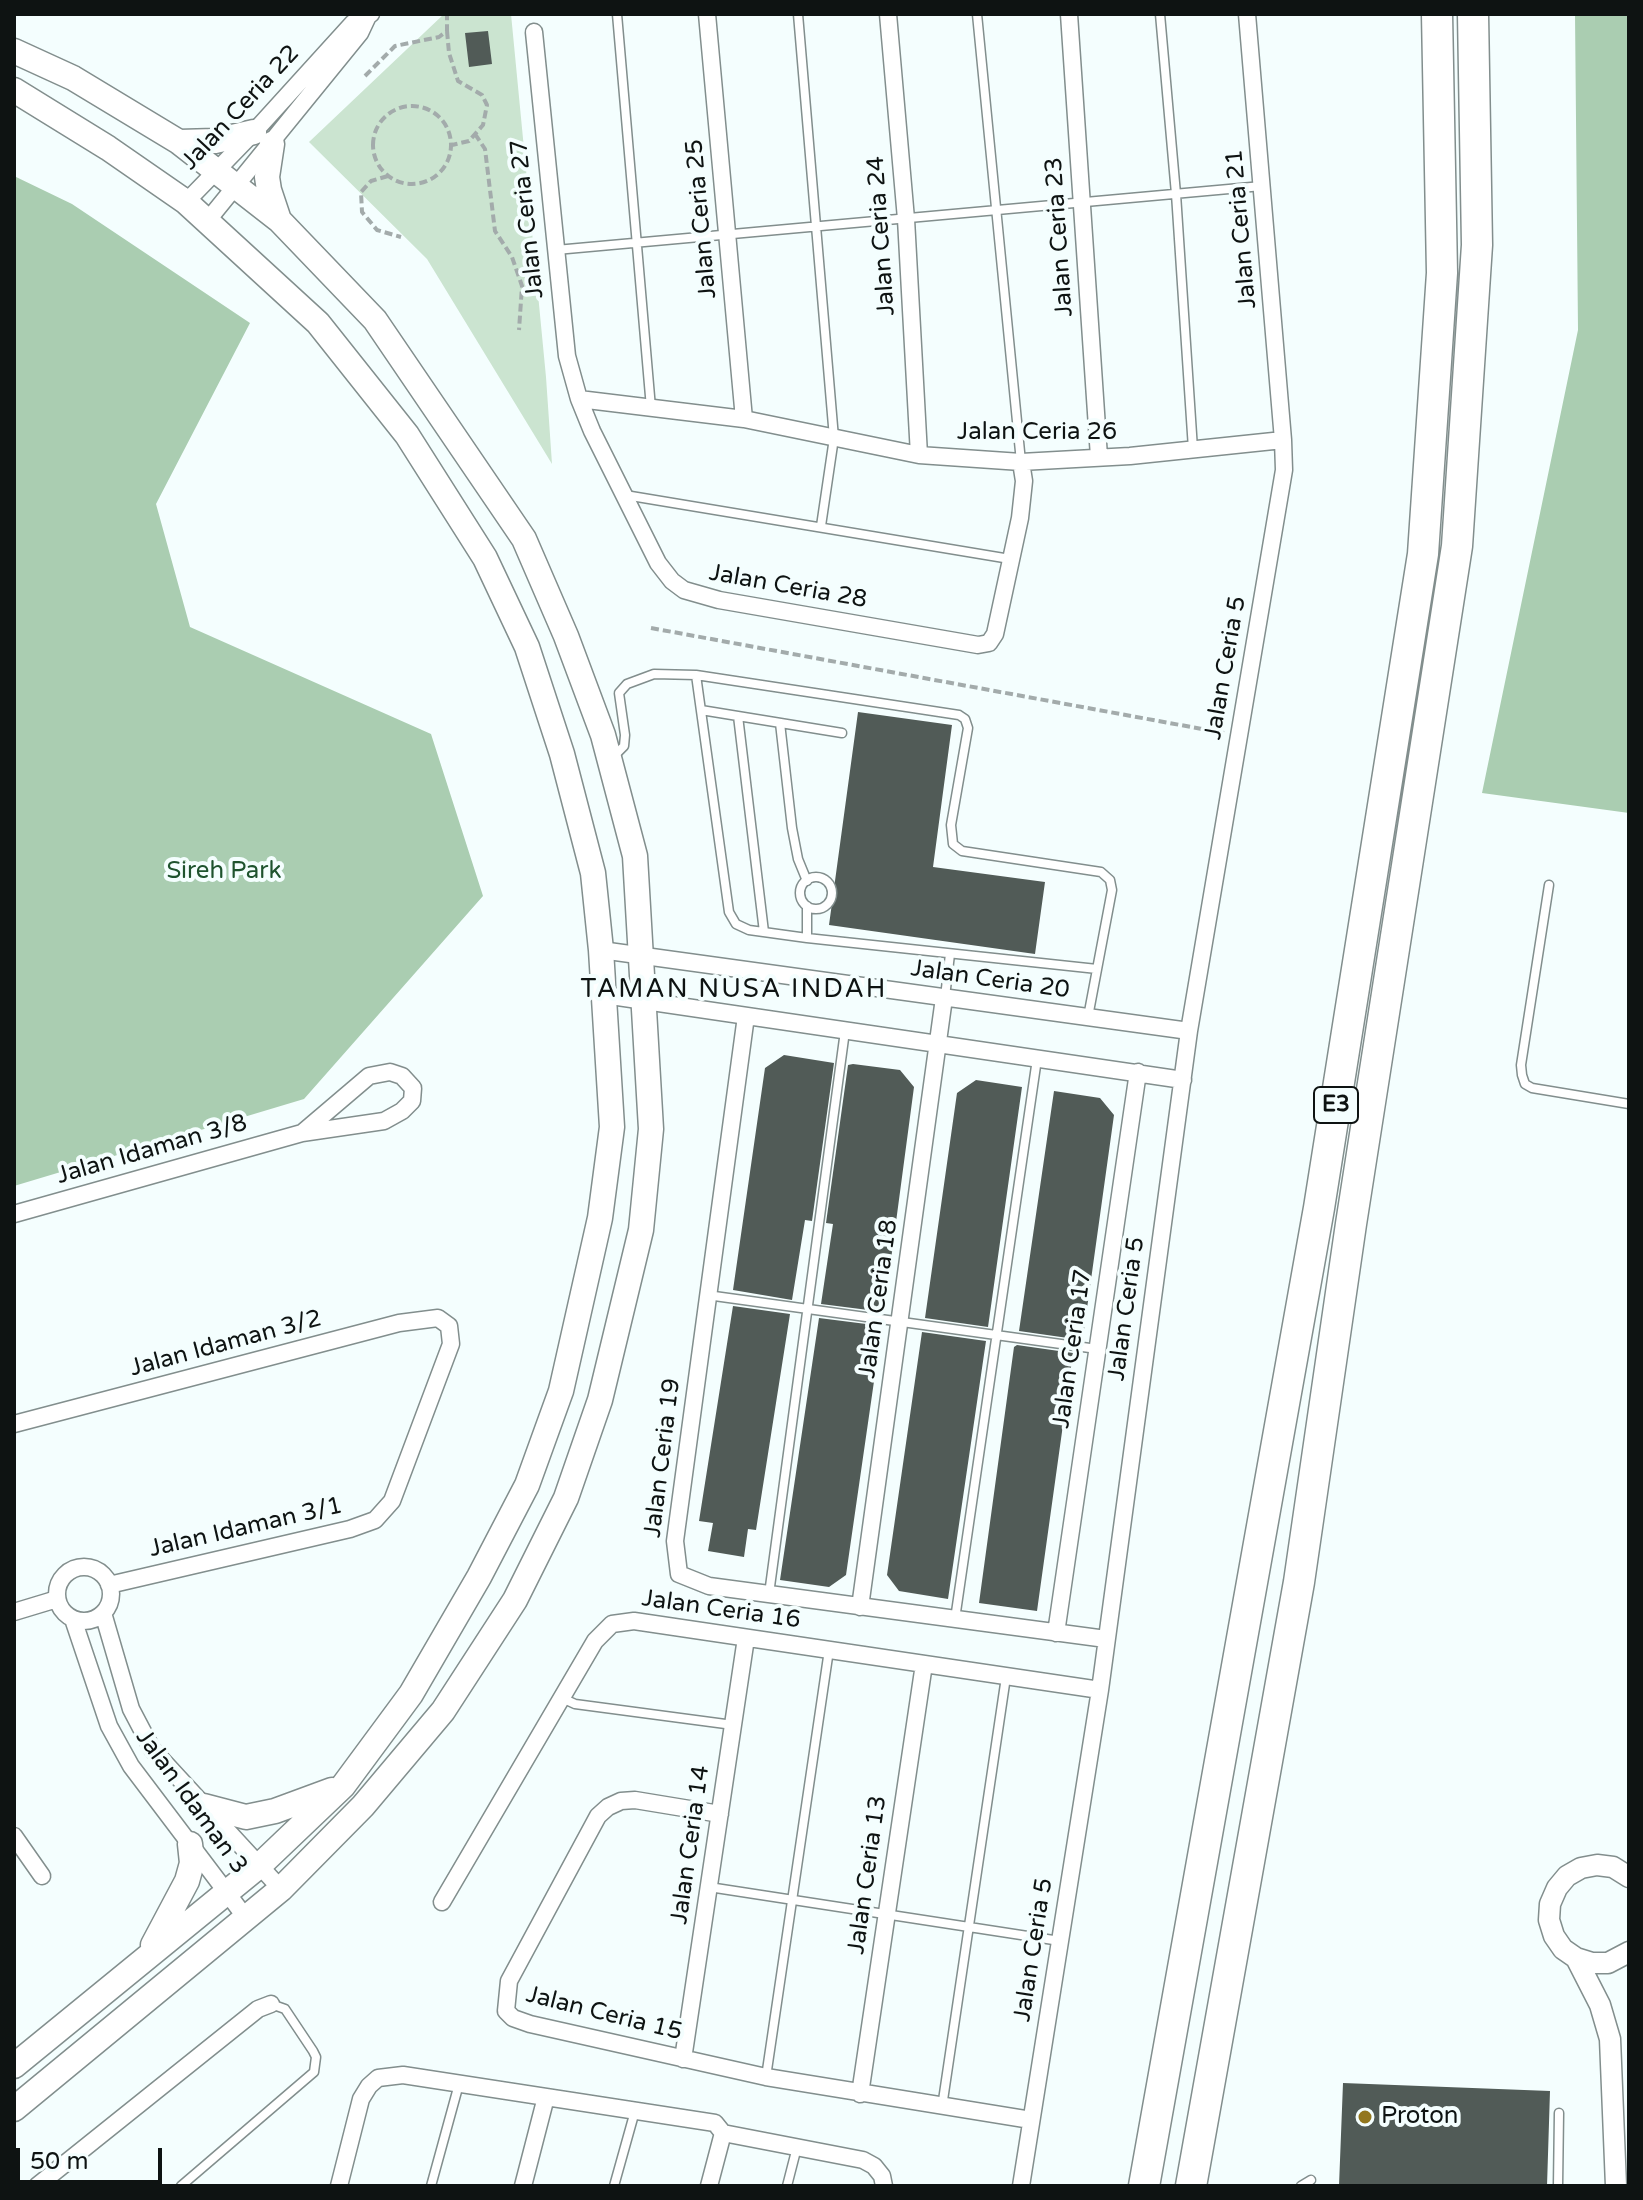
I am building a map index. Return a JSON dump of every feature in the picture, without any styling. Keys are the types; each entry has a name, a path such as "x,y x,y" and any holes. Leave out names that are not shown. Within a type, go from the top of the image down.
{"highway":[{"name":"E3","path":"1144,2186 1319,1208 1423,554 1442,273 1437,14"},
{"name":"E3","path":"1191,2186 1299,1582 1457,546 1477,245 1473,14"}],"main road":[{"path":"14,51 73,78 179,142 279,220 375,320 524,539 566,636 608,758 635,856 651,1129 641,1230 600,1400 566,1498 515,1600 443,1711 363,1806 281,1889 14,2109"},
{"path":"14,90 108,148 186,202 318,323 407,435 485,558 527,647 562,754 593,873 612,1127 600,1218 561,1391 527,1485 479,1577 411,1694 343,1786 259,1866 14,2066"},
{"path":"179,142 263,138 269,190 279,220"},
{"path":"204,1806 246,1817 275,1811 343,1786"},
{"path":"146,1957 187,1881 192,1863 190,1844"}],"street":[{"name":"Jalan Ceria 25","path":"707,14 744,419"},
{"name":"Jalan Ceria 24","path":"888,14 906,219 919,455"},
{"name":"Jalan Ceria 23","path":"1069,14 1099,457"},
{"name":"Jalan Ceria 21","path":"1247,14 1283,440"},
{"name":"Jalan Ceria 22","path":"186,202 216,170 263,138 360,33 370,15"},
{"name":"Jalan Ceria 27","path":"534,32 567,356 579,399"},
{"name":"Jalan Ceria 22","path":"208,220 238,187 263,138"},
{"name":"Jalan Ceria 28","path":"579,399 658,563 672,581 684,590 719,600 978,645 989,643 995,634 1020,518 1024,481 1021,462"},
{"path":"579,399 651,409"},
{"name":"Jalan Ceria 26","path":"651,409 744,419 919,455 1021,462 1283,440"},
{"name":"Jalan Ceria 5","path":"1021,2186 1100,1690 1189,1031 1284,470 1283,440"},
{"name":"Jalan Ceria 20","path":"601,950 1189,1031"},
{"path":"604,995 1183,1080"},
{"name":"Jalan Ceria 18","path":"860,1607 944,998"},
{"name":"Jalan Ceria 19","path":"746,1016 675,1541 679,1574 693,1582 769,1594 1106,1639"},
{"name":"Jalan Idaman 3/8","path":"14,1214 302,1133 384,1121 412,1101 413,1088 402,1076 390,1072 369,1076 302,1133"},
{"name":"Jalan Ceria 17","path":"1056,1633 1138,1072"},
{"name":"Jalan Idaman 3/2","path":"14,1424 399,1323 438,1318 449,1326"},
{"name":"Jalan Idaman 3/1","path":"109,1585 350,1529 375,1520 392,1501 451,1344 449,1326"},
{"path":"81,1567 98,1571 109,1585 110,1600 103,1613 89,1621 73,1619 63,1611 57,1599 65,1574 81,1567"},
{"path":"14,1612 57,1599"},
{"name":"Jalan Idaman 3","path":"103,1613 131,1709 152,1749 281,1889"},
{"name":"Jalan Idaman 3","path":"73,1619 109,1726 131,1766 246,1918"},
{"name":"Jalan Ceria 16","path":"442,1902 595,1641 612,1624 634,1621 1100,1690"},
{"name":"Jalan Ceria 14","path":"683,2059 746,1638"},
{"name":"Jalan Ceria 13","path":"860,2094 924,1664"},
{"name":"Jalan Ceria 15","path":"720,1814 635,1800 621,1801 608,1807 589,1831 509,1981 506,2011 513,2018 530,2024 766,2077 1031,2120"},
{"path":"14,1836 42,1876"},
{"path":"1629,1877 1613,1867 1597,1865 1581,1868 1567,1876 1557,1888 1550,1904 1549,1920 1554,1936 1563,1949 1576,1958 1592,1963 1608,1963 1629,1952"},
{"path":"1576,1958 1600,2005 1610,2039 1616,2186"},
{"path":"41,2185 258,2009 271,2004"},
{"path":"339,2186 361,2099 378,2078 403,2075 715,2123 723,2133 863,2160 874,2166 883,2181"},
{"path":"523,2186 546,2097"},
{"path":"709,2186 723,2133"}],"lane":[{"path":"617,14 651,409"},
{"path":"798,14 834,438 821,526"},
{"path":"977,14 1021,462"},
{"path":"1160,14 1193,449"},
{"path":"555,250 1262,186"},
{"path":"624,495 1012,559"},
{"path":"608,758 618,754 624,746 619,693 627,684 654,674 696,675 959,715 965,719 968,728 951,825 953,844 962,851 1101,872 1110,880 1112,890 1087,1018"},
{"path":"696,675 729,912 736,924 749,930 807,938 1097,969"},
{"path":"701,710 842,733"},
{"path":"738,716 764,932"},
{"path":"780,723 792,828 798,859 807,881"},
{"path":"807,881 822,879 832,891 830,901 822,908 807,906"},
{"path":"807,881 800,893 807,906 807,938"},
{"path":"1549,885 1521,1065 1525,1084 1532,1088 1629,1104"},
{"path":"944,998 950,954"},
{"path":"769,1594 845,1030"},
{"path":"955,1619 1037,1058"},
{"path":"707,1295 1097,1349"},
{"path":"766,2077 829,1650"},
{"path":"942,2107 1006,1676"},
{"path":"562,1698 575,1704 733,1725"},
{"path":"709,1887 1060,1941"},
{"path":"181,2186 314,2072 316,2057 313,2051 285,2009 271,2004"},
{"path":"431,2186 459,2084"},
{"path":"614,2186 635,2111"},
{"path":"1558,2186 1559,2113"},
{"path":"787,2186 797,2146"},
{"path":"1301,2186 1311,2180"}],"path":[{"path":"447,14 449,53 458,81 482,95 487,105 483,125 469,141 452,145"},
{"path":"365,76 395,46 433,39 447,31"},
{"path":"409,105 427,108 442,120 452,145 450,156 440,172 424,182 405,184 388,176 376,161 373,143 378,125 391,111 409,105"},
{"path":"475,134 485,149 495,231 512,257 522,286 519,330"},
{"path":"388,176 371,181 361,192 362,212 377,230 401,237"},
{"path":"651,628 1238,736"}],"green space":[{"path":"444,14 511,14 552,464 427,259 309,142"},
{"path":"1575,14 1629,14 1629,813 1482,793 1578,330"},
{"name":"Sireh Park","path":"14,176 72,204 250,323 156,504 190,627 431,734 483,896 304,1099 14,1186"}],"building":[{"path":"488,31 492,64 469,67 465,33"},
{"path":"858,712 952,725 933,867 1045,882 1035,954 829,925"},
{"path":"784,1055 834,1063 812,1221 805,1220 792,1300 733,1290 765,1068"},
{"path":"848,1065 900,1070 914,1087 884,1312 821,1304 833,1224 826,1223"},
{"path":"976,1080 1022,1087 988,1327 925,1318 957,1093"},
{"path":"1054,1091 1100,1098 1114,1115 1083,1337 1075,1336 1075,1339 1019,1331"},
{"path":"733,1306 790,1314 756,1530 748,1529 744,1557 708,1551 713,1523 699,1521"},
{"path":"819,1318 882,1326 846,1575 829,1587 780,1580"},
{"path":"922,1332 986,1341 948,1599 899,1591 887,1575"},
{"path":"1014,1347 1073,1353 1037,1611 979,1603"},
{"path":"1343,2083 1550,2091 1547,2186 1339,2186"}],"place":[{"name":"Proton","path":"1365,2117"}],"district":[{"name":"TAMAN NUSA INDAH","path":"734,990"}]}
